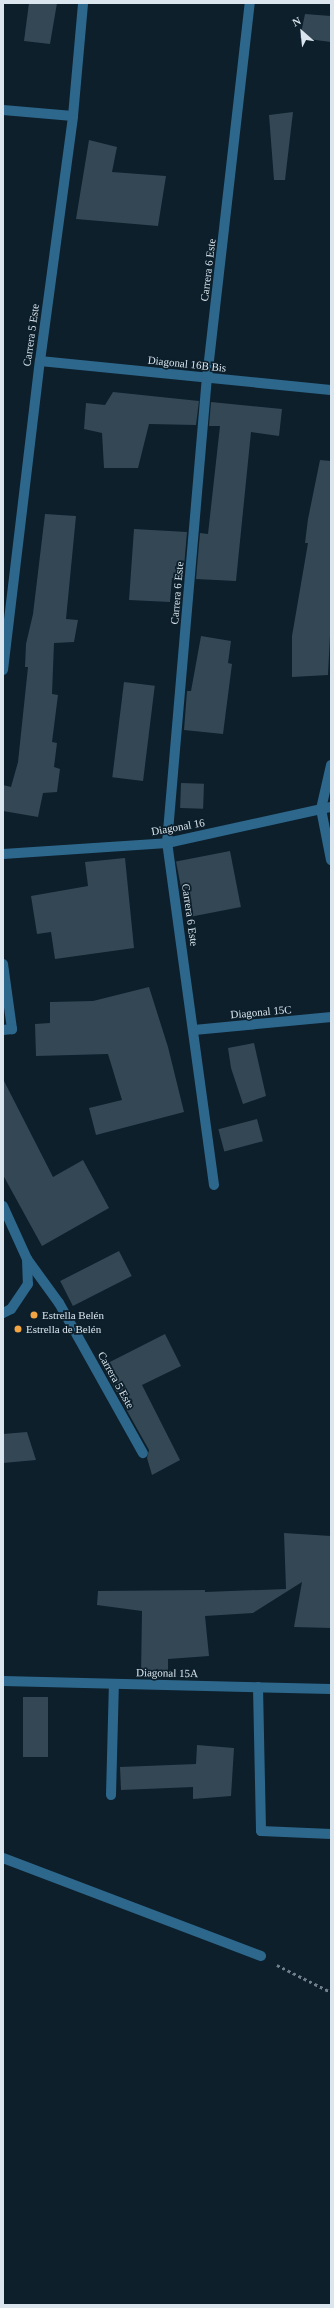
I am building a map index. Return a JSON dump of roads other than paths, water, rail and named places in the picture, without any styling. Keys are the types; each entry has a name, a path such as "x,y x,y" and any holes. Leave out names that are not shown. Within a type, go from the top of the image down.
{"street":[{"name":"Carrera 5 Este","path":"3,670 40,361 73,116 83,3"},
{"name":"Carrera 6 Este","path":"214,1185 194,1030 167,843 207,378 250,3"},
{"path":"3,110 73,116"},
{"name":"Diagonal 16B Bis","path":"40,361 331,390"},
{"path":"331,765 326,808 331,860"},
{"name":"Diagonal 16","path":"3,854 167,843 326,808"},
{"path":"3,964 7,1030"},
{"name":"Diagonal 15C","path":"194,1030 331,1018"},
{"path":"3,1206 27,1259 28,1284 11,1309 3,1313"},
{"name":"Carrera 5 Este","path":"27,1259 59,1303 143,1453"},
{"name":"Diagonal 15A","path":"3,1682 331,1689"},
{"path":"111,1795 114,1684"},
{"path":"258,1687 261,1832 331,1834"},
{"path":"3,1858 261,1956"}],"place":[{"name":"Estrella Belén","path":"34,1315"},
{"name":"Estrella de Belén","path":"18,1329"}]}
